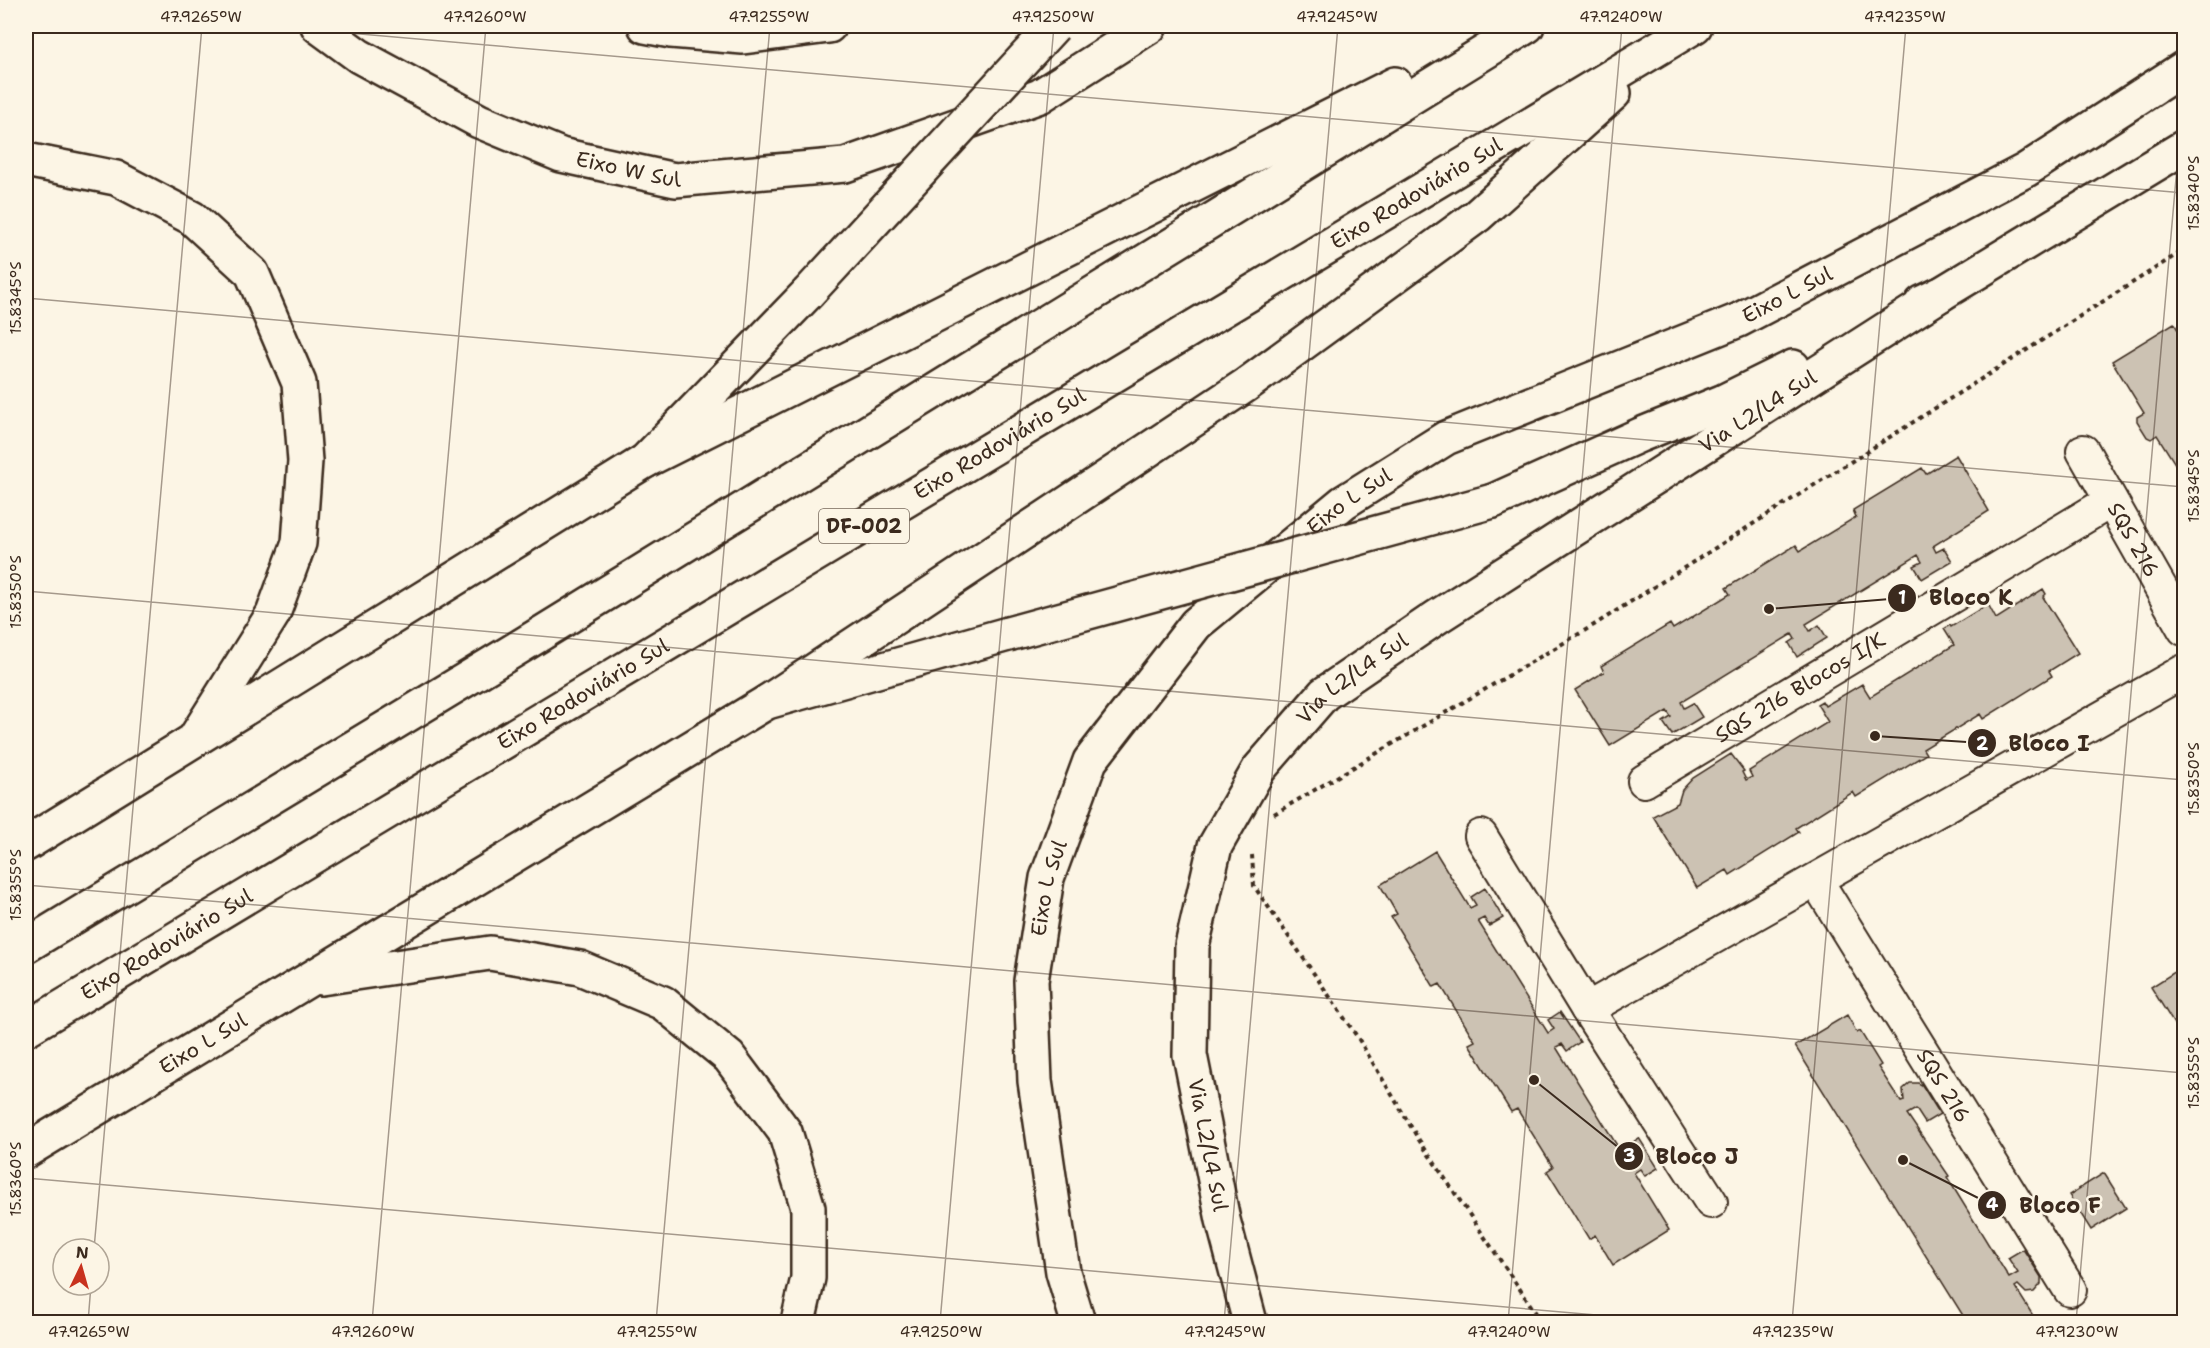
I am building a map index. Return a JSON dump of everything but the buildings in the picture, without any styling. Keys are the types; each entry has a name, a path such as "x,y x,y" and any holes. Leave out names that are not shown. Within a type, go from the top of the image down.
{"main road":[{"name":"Eixo W Sul","path":"318,26 359,56 479,122 561,155 675,180 845,165 1040,96 1150,26"},
{"path":"645,26 671,31 743,37 829,26"},
{"path":"645,461 808,293 1054,26"},
{"path":"26,844 645,461 1512,26"},
{"path":"26,946 521,646 1527,26"},
{"path":"767,702 1246,385 1477,216 1683,33"},
{"name":"Eixo Rodoviário Sul","path":"29,1027 1683,33"},
{"name":"Eixo L Sul","path":"1078,1323 1063,1272 1035,1081 1031,981 1047,878 1090,761 1196,624 1344,502 1446,438 1739,320 2026,170 2184,68"},
{"path":"767,702 1493,501 1640,435 1722,402 1941,294 2184,147"},
{"path":"26,159 116,178 192,218 252,273 299,383 305,461 299,543 273,614 193,742"},
{"name":"Via L2/L4 Sul","path":"1250,1323 1223,1220 1190,1055 1191,968 1192,946 1215,846 1259,770 1324,694 1437,617 1941,294"},
{"name":"Eixo L Sul","path":"26,1150 767,702"},
{"path":"307,980 490,953 580,968 663,1003 729,1057 785,1132 808,1208 808,1278 798,1323"},
{"path":"1063,1272 1067,1323"}],"street":[{"name":"SQS 216","path":"2083,451 2184,629"},
{"name":"SQS 216 Blocos I/K","path":"1644,782 2111,501"},
{"path":"1587,1009 2184,671"},
{"path":"1481,836 1587,1009 1711,1202"},
{"name":"SQS 216","path":"1816,880 2070,1290"}],"path":[{"path":"1273,814 1594,625 2184,250"},
{"path":"1251,852 1254,886 1358,1038 1419,1140 1542,1323"}],"place":[{"name":"Bloco K","path":"1769,609"},
{"name":"Bloco I","path":"1875,736"},
{"name":"Bloco J","path":"1534,1080"},
{"name":"Bloco F","path":"1903,1160"}]}
